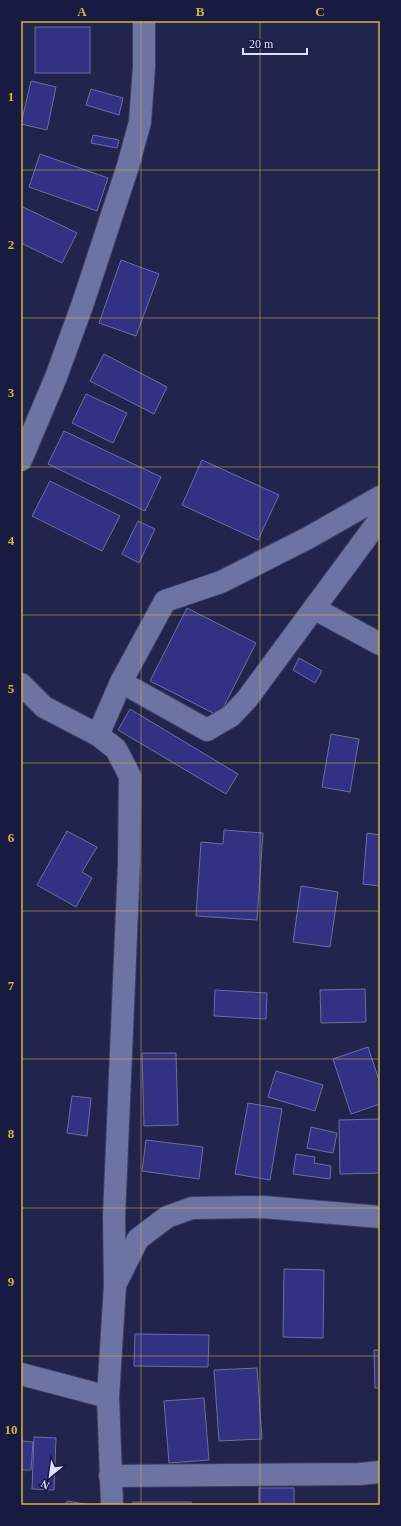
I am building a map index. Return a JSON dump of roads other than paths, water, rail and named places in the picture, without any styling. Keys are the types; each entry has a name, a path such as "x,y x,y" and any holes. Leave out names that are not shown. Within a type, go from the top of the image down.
{"street":[{"path":"22,455 56,377 83,303 128,166 140,122 144,67 144,21"},
{"path":"98,735 120,682 165,601 221,582 308,538 380,496"},
{"path":"120,682 208,730 231,716 247,698 315,609 380,519"},
{"path":"315,609 380,644"},
{"path":"21,684 44,707 98,735 116,749 130,776 129,864 114,1217 114,1285 108,1397 112,1505"},
{"path":"114,1285 138,1239 167,1217 192,1208 263,1207 380,1217"},
{"path":"21,1374 108,1397"},
{"path":"110,1476 360,1474 380,1472"}]}
